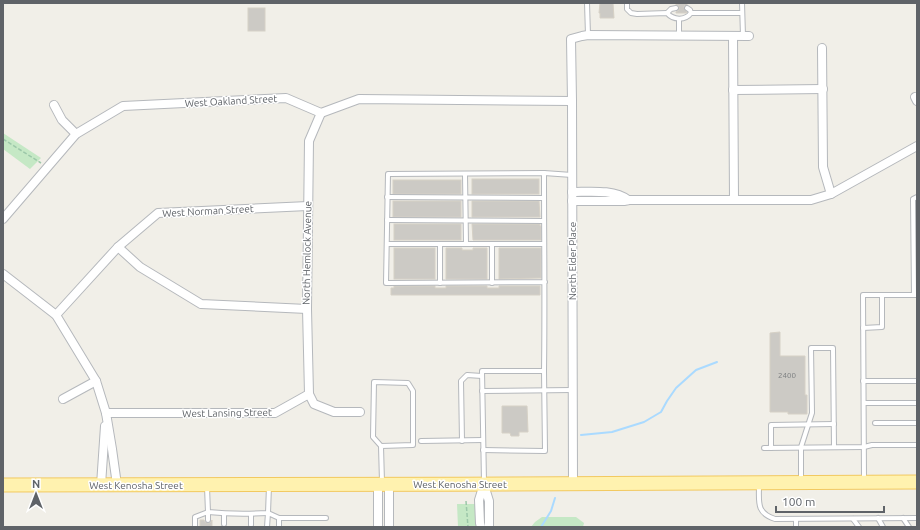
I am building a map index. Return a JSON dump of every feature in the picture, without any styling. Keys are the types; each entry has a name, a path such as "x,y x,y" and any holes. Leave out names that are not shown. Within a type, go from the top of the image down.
{"main road":[{"name":"West Kenosha Street","path":"3,485 917,482"}],"street":[{"path":"588,35 746,36"},
{"name":"North Elder Place","path":"573,483 571,39 588,35"},
{"path":"733,36 734,200"},
{"path":"822,48 823,167 831,194"},
{"path":"733,90 822,89"},
{"name":"West Oakland Street","path":"3,219 76,134 123,106 286,98 321,113"},
{"path":"321,113 359,99 572,101"},
{"path":"54,105 62,120 76,134"},
{"name":"North Hemlock Avenue","path":"309,394 307,309 309,141 321,113"},
{"path":"572,201 811,200 831,194 917,146"},
{"path":"572,192 607,192 629,200"},
{"name":"West Norman Street","path":"56,315 118,247 158,213 308,206"},
{"path":"118,247 140,267 201,304 307,309"},
{"path":"3,274 56,315 96,381 106,413 117,485"},
{"path":"63,399 96,381"},
{"path":"309,394 314,404 334,412 360,412"},
{"name":"West Lansing Street","path":"106,413 275,413 309,394"},
{"path":"101,485 106,413"},
{"path":"383,484 389,518 389,527"},
{"path":"378,527 383,484"},
{"path":"481,527 479,500 484,484"},
{"path":"484,484 489,501 489,527"}],"lane":[{"path":"587,3 588,35"},
{"path":"626,3 626,9 631,13 667,13 674,18 679,19 689,16 691,13 742,13"},
{"path":"742,3 742,13 746,36"},
{"path":"667,13 671,9 676,8"},
{"path":"687,8 691,13"},
{"path":"679,19 679,35"},
{"path":"545,282 386,283 388,174 544,173 572,175"},
{"path":"483,450 545,451 544,173"},
{"path":"465,174 466,244"},
{"path":"594,192 595,201"},
{"path":"387,197 544,198"},
{"path":"864,482 863,295 915,295 913,199 917,197"},
{"path":"387,220 544,221"},
{"path":"386,244 544,244"},
{"path":"440,244 440,283"},
{"path":"492,244 492,283"},
{"path":"863,328 882,327 882,295"},
{"path":"801,483 801,447 812,413 811,348 834,348 834,447"},
{"path":"484,484 482,371 544,371"},
{"path":"462,440 461,381 467,375 482,376"},
{"path":"863,381 917,381"},
{"path":"382,446 413,445 413,391 408,383 374,382 373,437 382,446 383,484"},
{"path":"482,391 572,390"},
{"path":"864,403 917,403"},
{"path":"875,423 917,423"},
{"path":"772,448 771,425 834,424"},
{"path":"421,441 483,440"},
{"path":"764,448 917,445"},
{"path":"759,483 760,508 768,517 775,519 917,518"},
{"path":"205,520 207,484"},
{"path":"267,527 269,484"},
{"path":"195,527 195,517 205,513 268,513 279,518 326,518"},
{"path":"224,514 224,524"},
{"path":"251,514 251,525"},
{"path":"279,518 279,527"},
{"path":"378,518 389,518"},
{"path":"853,518 859,527"},
{"path":"878,518 883,527"},
{"path":"903,518 909,527"},
{"path":"796,519 796,527"}],"path":[{"path":"3,139 48,167"},
{"path":"466,501 468,527"}],"green space":[{"path":"3,133 41,158 30,169 3,149"},
{"path":"457,504 476,504 478,527 458,527"},
{"path":"542,517 576,517 584,523 583,527 531,527"}],"building":[{"path":"600,3 613,3 614,18 600,18"},
{"path":"676,3 687,3 684,8 687,12 676,13 679,8"},
{"path":"248,8 265,8 265,31 248,31"},
{"path":"472,179 539,179 539,194 472,194"},
{"path":"393,180 461,180 461,194 393,194"},
{"path":"393,201 461,201 461,217 393,217"},
{"path":"472,201 539,201 540,217 472,217"},
{"path":"394,224 461,224 461,240 394,240"},
{"path":"472,224 540,224 541,240 473,240"},
{"path":"394,248 435,248 435,279 394,279"},
{"path":"446,248 473,250 473,248 487,248 487,279 446,279"},
{"path":"499,248 541,248 541,278 499,279"},
{"path":"394,286 435,286 435,288 446,288 446,286 487,286 487,288 499,288 499,286 540,286 540,295 391,295 391,288 394,288"},
{"path":"780,332 780,356 805,356 805,395 807,395 807,414 770,412 770,333"},
{"path":"502,406 527,406 528,432 519,432 519,436 511,436 510,433 502,433"},
{"path":"200,520 210,523 212,520 212,527 200,527"}],"waterway":[{"path":"581,435 612,432 644,422 661,412 676,388 696,370 717,362"},
{"path":"541,527 551,511 555,498"}]}
